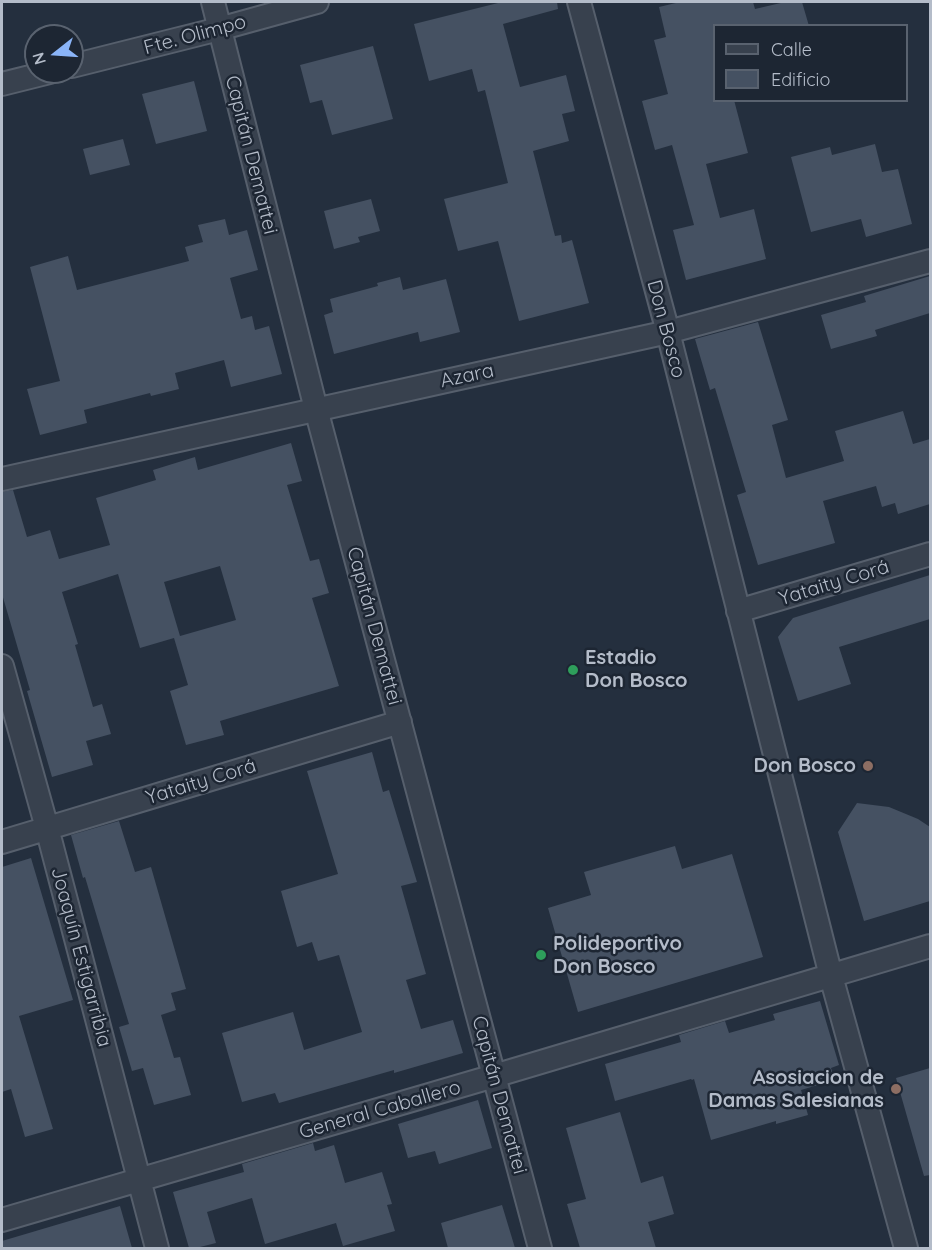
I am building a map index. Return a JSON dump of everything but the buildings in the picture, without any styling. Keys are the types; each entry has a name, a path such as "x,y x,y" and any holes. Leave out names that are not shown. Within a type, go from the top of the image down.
{"street":[{"name":"Capitán Demattei","path":"213,2 316,409 540,1248"},
{"name":"Fte. Olimpo","path":"84,63 317,2"},
{"name":"Don Bosco","path":"579,2 668,332 831,976 906,1248"},
{"path":"2,84 24,78"},
{"name":"Azara","path":"2,479 668,332 930,261"},
{"name":"Yataity Corá","path":"738,611 930,554"},
{"name":"Joaquín Estigarribia","path":"2,666 48,828 157,1248"},
{"name":"Yataity Corá","path":"2,842 400,722"},
{"name":"General Caballero","path":"2,1220 930,946"}],"place":[{"name":"Estadio Don Bosco","path":"573,670"},
{"name":"Don Bosco","path":"868,766"},
{"name":"Polideportivo Don Bosco","path":"541,955"},
{"name":"Asosiacion de Damas Salesianas","path":"896,1089"}]}
